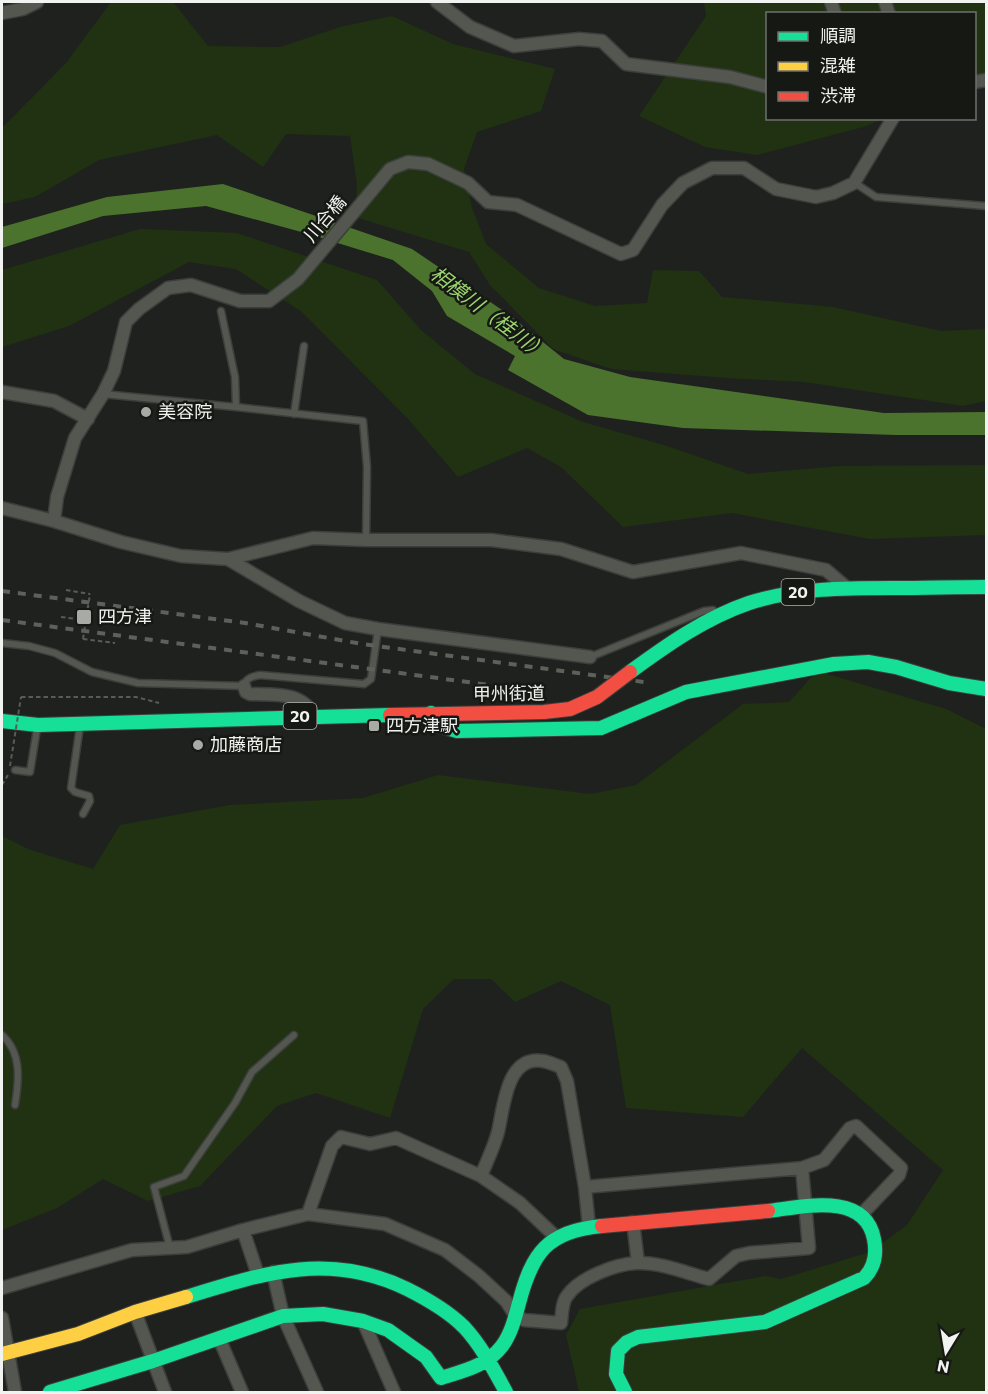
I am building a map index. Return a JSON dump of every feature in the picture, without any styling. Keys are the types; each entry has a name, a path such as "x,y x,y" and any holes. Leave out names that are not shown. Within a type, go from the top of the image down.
{"main road":[{"name":"甲州街道","path":"2,721 38,725 80,725 314,716 558,711 582,705 597,697 691,629 731,610 770,597 803,591 987,587"},
{"path":"431,713 440,726 457,731 601,728 687,692 834,664 868,662 950,683 987,689"},
{"path":"50,1392 88,1387 153,1361 283,1316 323,1314 363,1321 388,1330 426,1357 441,1378 488,1360 506,1341 532,1261 557,1238 589,1227 806,1207 842,1206 852,1209 870,1223 874,1233 876,1254 873,1270 864,1278 765,1322 638,1337 627,1342 618,1351 616,1374 625,1392"},
{"path":"5,1354 78,1334 135,1312 258,1275 312,1267 350,1270 389,1280 430,1300 464,1327 488,1360 506,1392"}],"street":[{"path":"2,13 23,9 37,2"},
{"path":"436,2 470,27 514,46 579,39 602,41 626,64 730,77 766,86"},
{"path":"854,183 892,120"},
{"name":"川合橋","path":"54,521 57,497 75,438 103,394 114,371 126,322 168,288 190,285 240,301 269,301 298,279 390,169 408,162 428,164 468,183 488,201 517,205 621,254 633,250 662,205 682,183 712,168 744,168 776,189 816,197 833,193 854,183"},
{"path":"2,392 54,401 88,418"},
{"path":"2,508 121,542 181,556 228,560 314,538 491,540 561,549 633,572 741,553 826,570 848,589"},
{"path":"228,560 299,601 345,623 590,657"},
{"path":"244,686 246,692 250,694 292,696 305,702 314,716"},
{"path":"481,1176 497,1134 506,1091 515,1074 526,1062 543,1061 561,1067 567,1081 585,1187 589,1227"},
{"path":"585,1187 802,1168 824,1160 850,1128 856,1126 901,1168 899,1175 861,1215"},
{"path":"308,1214 332,1146 341,1137 370,1144 396,1138 481,1176 520,1203 557,1238"},
{"path":"2,1288 132,1250 187,1247 308,1214 385,1224 445,1250 479,1276 506,1301 515,1315 524,1320 561,1323 566,1297 579,1285 597,1274 619,1267 638,1263 664,1267 709,1279 736,1256 809,1248 802,1168"},
{"path":"633,1222 638,1263"},
{"path":"243,1230 258,1275"},
{"path":"273,1272 283,1316 317,1392"},
{"path":"135,1312 165,1392"},
{"path":"2,1318 5,1354 15,1392"},
{"path":"363,1321 394,1392"},
{"path":"219,1338 242,1392"}],"lane":[{"path":"854,183 876,197 987,206"},
{"path":"221,311 235,377 236,407"},
{"path":"294,414 304,346"},
{"path":"103,394 363,422 367,467 366,540"},
{"path":"590,657 705,610 731,610"},
{"path":"2,643 55,652 92,672 138,683 244,686 250,677 260,675 364,684 371,679 378,629"},
{"path":"12,768 30,772 38,725"},
{"path":"80,725 71,788 75,792 89,796 90,801 83,814"},
{"path":"2,1035 10,1043 16,1058 19,1083 15,1105"},
{"path":"170,1248 154,1187 184,1176 235,1103 252,1072 294,1035"}],"path":[{"path":"66,590 90,594 83,639 115,643"},
{"path":"61,616 86,620"},
{"path":"12,768 21,697 136,697 161,703"},
{"path":"2,778 8,773 2,785"}],"shaded area":[{"path":"111,2 173,2 208,46 280,47 340,27 392,16 453,44 555,69 541,111 477,132 464,169 472,208 486,244 539,288 595,306 647,303 653,270 699,271 722,297 833,307 941,331 986,329 986,401 963,406 804,382 611,369 553,349 490,285 469,252 355,217 357,184 350,136 286,134 263,167 217,135 99,160 35,197 2,204 2,128 66,63"},
{"path":"704,2 986,2 986,76 976,81 976,12 766,12 766,120 880,120 863,127 757,155 705,147 639,116 706,16"},
{"path":"140,229 237,233 377,280 421,330 475,374 583,422 667,446 748,474 840,466 986,465 986,535 870,539 732,513 623,527 561,467 527,448 458,477 409,420 302,312 236,269 189,262 69,326 2,347 2,270"},
{"path":"817,671 946,709 986,729 986,1392 579,1392 566,1335 580,1309 765,1276 781,1279 870,1252 907,1225 943,1170 802,1048 743,1117 626,1108 610,1005 561,981 515,1002 491,979 454,979 423,1009 390,1118 316,1093 277,1106 200,1186 148,1201 103,1179 57,1208 2,1230 2,836 28,849 93,869 120,825 230,805 363,798 438,775 590,794 636,785 743,704 789,702"}],"water":[{"name":"相模川（桂川）","path":"223,184 412,249 508,314 564,359 630,377 884,413 986,412 986,435 896,435 683,428 588,415 508,370 515,356 447,316 432,291 393,260 206,206 103,216 2,248 2,227 107,197"}],"railway":[{"path":"2,591 245,623 362,644 644,682"},
{"path":"2,620 520,689"}],"traffic: fast":[{"path":"630,672 702,624 733,609 766,598 839,589 986,587"},
{"path":"431,713 440,726 457,731 601,728 686,692 834,664 868,662 896,667 949,683 986,689"},
{"path":"2,721 38,725 390,715"},
{"path":"625,1392 616,1374 618,1351 627,1342 638,1337 765,1322 864,1278 871,1269 875,1255 874,1239 868,1224 858,1214 845,1208 814,1205 768,1211"},
{"path":"50,1392 153,1361 283,1316 323,1314 363,1321 388,1330 426,1357 441,1378 482,1363 502,1346 512,1326 530,1271 536,1258 545,1248 555,1239 568,1233 602,1226"},
{"path":"186,1297 242,1280 296,1270 351,1271 378,1277 422,1297 458,1321 482,1350 506,1392"}],"traffic: slow":[{"path":"2,1354 78,1334 135,1312 186,1297"}],"traffic: jam":[{"path":"597,697 630,672"},
{"path":"390,715 544,712 570,709 597,697"},
{"path":"602,1226 768,1211"}],"place":[{"name":"美容院","path":"146,412"},
{"name":"四方津","path":"84,617"},
{"name":"四方津駅","path":"374,726"},
{"name":"加藤商店","path":"198,745"}]}
